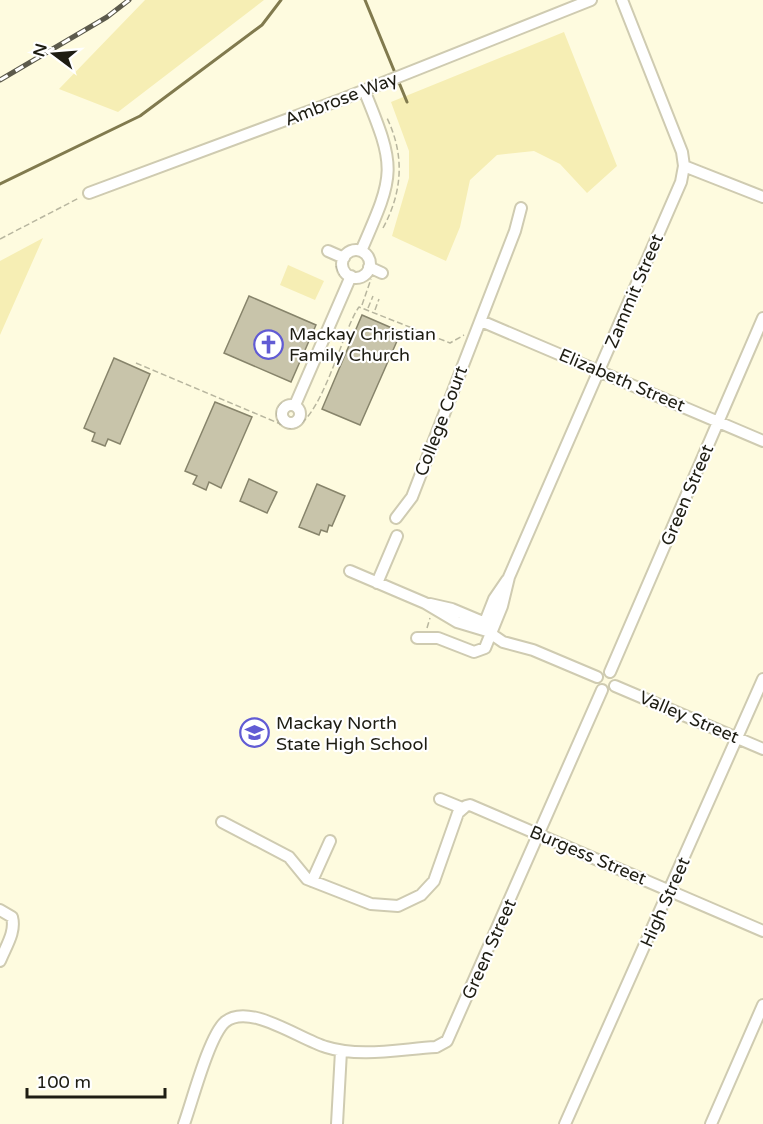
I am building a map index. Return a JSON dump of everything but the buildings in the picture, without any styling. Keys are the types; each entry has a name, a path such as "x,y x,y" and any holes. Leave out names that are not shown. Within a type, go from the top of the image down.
{"street":[{"name":"Ambrose Way","path":"89,193 345,98 591,0"},
{"path":"622,0 675,133 684,166 763,197"},
{"path":"361,251 386,194 389,169 385,143 364,90"},
{"name":"Zammit Street","path":"488,628 496,595 509,577 600,370 676,195 684,166"},
{"name":"College Court","path":"396,518 412,497 515,231 521,208"},
{"path":"292,403 346,278 337,254 361,251 368,258 369,267 361,276 346,278"},
{"path":"369,267 382,273"},
{"name":"Green Street","path":"610,672 763,318"},
{"name":"Elizabeth Street","path":"481,321 763,441"},
{"path":"377,583 397,536"},
{"path":"350,572 425,603 452,609 488,628 503,642 533,650 597,677"},
{"path":"417,638 438,638 475,653 484,649 488,628"},
{"path":"604,672 610,672 615,676 615,686 608,691 602,690 598,686 597,677 604,672"},
{"name":"High Street","path":"565,1124 763,679"},
{"name":"Valley Street","path":"615,686 763,749"},
{"name":"Green Street","path":"341,1051 436,1047 447,1041 540,835 602,690"},
{"path":"222,822 289,857 303,876 312,881 371,904 389,906 406,904 421,895 434,881 462,808 440,799"},
{"name":"Burgess Street","path":"462,808 470,805 478,808 763,931"},
{"path":"312,881 330,841"},
{"path":"0,910 12,916 13,930 0,961"},
{"path":"711,1124 763,1005"},
{"path":"184,1124 214,1039 225,1022 236,1015 258,1018 303,1038 341,1051 337,1124"}],"path":[{"path":"0,239 89,193"},
{"path":"337,254 336,267 346,278"},
{"path":"368,308 373,296"},
{"path":"374,311 379,299"},
{"path":"281,426 277,418 278,410 282,403 292,403"}],"shaded area":[{"path":"145,0 264,0 118,112 59,89"},
{"path":"564,32 617,166 587,193 560,164 534,151 497,155 470,180 460,227 446,261 392,236 409,178 409,151 391,102"},
{"path":"43,238 0,335 0,261"},
{"path":"288,265 324,281 315,300 280,285"}],"waterway":[{"path":"0,184 140,116 262,25 281,0"},
{"path":"365,0 407,102"}],"railway":[{"path":"0,80 107,17 129,0"}],"place":[{"name":"Mackay Christian Family Church","path":"268,344"},
{"name":"Mackay North State High School","path":"255,733"}]}
